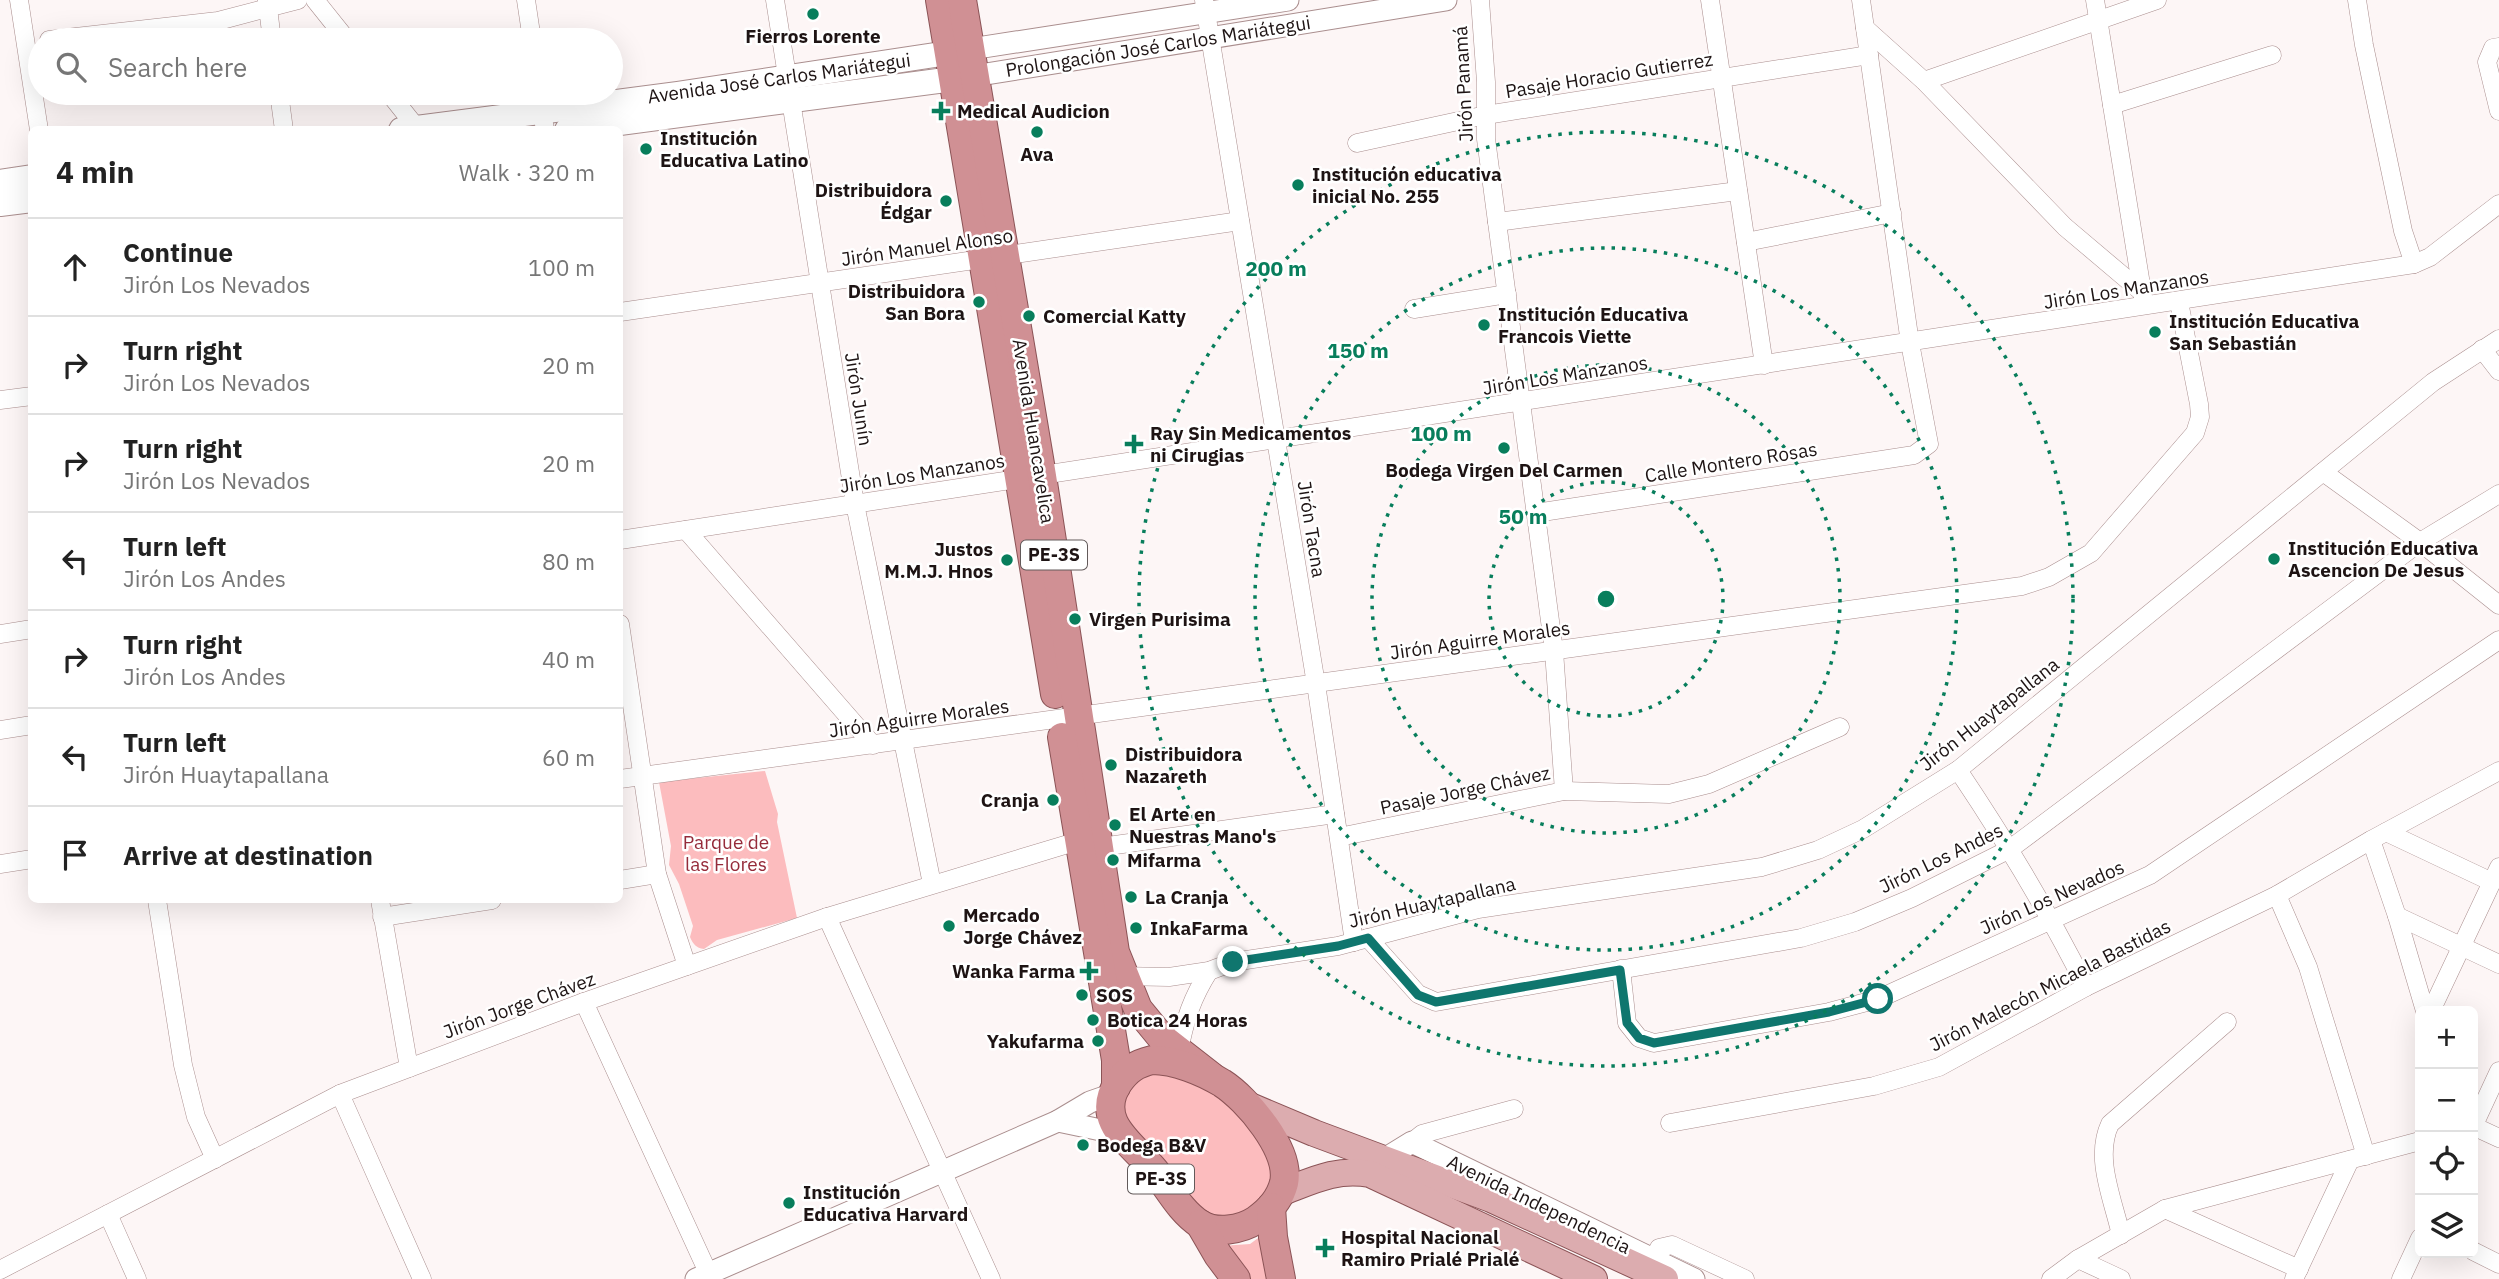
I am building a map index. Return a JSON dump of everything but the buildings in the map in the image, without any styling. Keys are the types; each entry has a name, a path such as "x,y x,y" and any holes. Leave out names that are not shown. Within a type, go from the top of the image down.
{"highway":[{"name":"Avenida Huancavelica","path":"940,0 962,64"},
{"name":"Avenida Huancavelica","path":"962,0 962,64 1089,844 1115,952 1114,1091"},
{"name":"Avenida Huancavelica","path":"1113,977 1161,1037 1210,1076"},
{"name":"PE-3S","path":"1236,1279 1200,1224 1186,1212 1113,1123 1110,1110 1114,1091 1132,1066 1162,1060 1210,1076 1250,1106 1262,1123 1279,1153 1284,1170 1284,1181 1276,1200 1273,1237 1281,1279"},
{"path":"1200,1224 1210,1228 1239,1227 1257,1219 1276,1200"}],"main road":[{"name":"Avenida José Carlos Mariátegui","path":"589,126 788,89 962,64"},
{"name":"Avenida José Carlos Mariátegui","path":"623,104 788,89"},
{"name":"Avenida José Carlos Mariátegui","path":"425,126 609,105"},
{"path":"0,181 28,178"},
{"path":"0,204 28,200"},
{"name":"Avenida Independencia","path":"1250,1106 1314,1133 1491,1199 1659,1269"},
{"path":"1276,1200 1332,1173 1351,1171 1370,1174 1594,1279"}],"street":[{"path":"19,0 28,28"},
{"path":"150,28 218,20 267,4 298,0"},
{"path":"315,0 337,28"},
{"path":"526,0 530,28"},
{"name":"Jirón Junín","path":"775,0 855,504 932,884"},
{"name":"Prolongación José Carlos Mariátegui","path":"962,64 1205,6 1288,0"},
{"name":"Prolongación José Carlos Mariátegui","path":"962,64 1210,38 1446,0"},
{"name":"Jirón Panamá","path":"1480,0 1486,139 1554,651 1564,791"},
{"path":"1710,0 1764,365"},
{"path":"1861,0 1910,343"},
{"path":"2095,0 2144,300"},
{"path":"1924,81 2157,0"},
{"path":"2357,0 2403,231 2422,261"},
{"path":"267,4 270,28"},
{"name":"Jirón Tacna","path":"1205,6 1339,838 1361,940"},
{"path":"1865,28 1924,81 2065,228 2144,300"},
{"path":"2499,47 2494,48 2487,62 2499,111"},
{"name":"Pasaje Horacio Gutierrez","path":"1357,143 1486,115 1869,55"},
{"path":"2112,105 2272,55"},
{"path":"37,105 39,126"},
{"path":"281,105 283,126"},
{"path":"396,105 408,126"},
{"path":"1497,222 1738,191"},
{"name":"Jirón Los Manzanos","path":"623,540 1910,343 2144,300 2179,302 2422,261 2499,204"},
{"path":"1746,242 1892,213"},
{"name":"Jirón Manuel Alonso","path":"623,312 1240,220"},
{"path":"1414,309 1507,294"},
{"name":"Jirón Aguirre Morales","path":"623,779 2022,586 2049,578 2091,553 2195,433 2199,425 2199,404 2179,302"},
{"name":"Jirón Huaytapallana","path":"1113,977 1169,977 1209,971 1233,962 1361,940 1478,909 1773,863 1818,850 1863,830 1958,770 2433,382 2499,339"},
{"name":"Calle Montero Rosas","path":"1536,513 1914,455 1929,444 1910,343"},
{"path":"2482,349 2499,371"},
{"path":"0,400 28,396"},
{"path":"2323,472 2420,542 2499,605"},
{"name":"Jirón Los Andes","path":"1361,940 1418,995 1436,1002 1801,938 1855,922 1912,898 2010,849 2420,542 2499,494"},
{"path":"686,530 873,745"},
{"path":"0,634 28,630"},
{"name":"Jirón Los Nevados","path":"1620,970 1627,1023 1639,1038 1654,1043 1829,1012 1878,999 2150,875 2499,640"},
{"path":"623,644 657,874 687,966"},
{"path":"0,730 28,726"},
{"name":"Pasaje Jorge Chávez","path":"1339,838 1564,791 1669,794 1709,784 1840,727"},
{"path":"1958,770 2010,849 2052,920 2086,987"},
{"name":"Jirón Malecón Micaela Bastidas","path":"1670,1123 1874,1086 1939,1067 2086,987 2277,895 2378,836 2499,771"},
{"path":"1089,844 1335,814"},
{"path":"2378,836 2496,874 2433,1006"},
{"path":"2378,836 2423,1006"},
{"name":"Jirón Jorge Chávez","path":"0,1270 340,1094 584,1002 827,916 932,884 1089,844"},
{"path":"0,864 28,860"},
{"path":"623,880 657,874"},
{"path":"2165,1209 2296,1274 2358,1158 2308,967 2277,895"},
{"path":"157,903 183,1065 196,1117 215,1159"},
{"path":"409,1068 381,908 450,903"},
{"path":"827,916 991,1279"},
{"path":"2397,916 2499,964"},
{"path":"1179,1051 1185,1020 1194,996 1209,971"},
{"path":"584,1002 705,1277 1058,1121 1114,1091"},
{"path":"2121,1234 2102,1154 2104,1137 2110,1124 2227,1022"},
{"path":"2478,1115 2499,1071"},
{"path":"340,1094 422,1279"},
{"path":"1385,1158 1422,1134 1514,1110"},
{"path":"1058,1121 1120,1134"},
{"path":"2478,1128 2499,1138"},
{"name":"Avenida Independencia","path":"1412,1142 1659,1269 1695,1279"},
{"path":"2051,1279 2078,1259 2165,1209 2415,1142"},
{"path":"108,1214 137,1279"},
{"path":"1659,1269 1659,1248 1672,1245 1745,1279"},
{"path":"2401,1279 2415,1249"},
{"path":"2478,1254 2499,1264"},
{"path":"2078,1259 2121,1279"}],"green space":[{"name":"Parque de las Flores","path":"765,771 778,814 777,822 797,918 717,940 704,949 699,948 690,937 693,926 679,884 669,865 671,846 659,782"},
{"path":"1150,1072 1205,1088 1224,1100 1250,1125 1268,1158 1272,1174 1270,1189 1261,1203 1227,1221 1203,1211 1156,1151 1121,1116 1127,1085"},
{"path":"1265,1233 1274,1279 1243,1279 1221,1246 1250,1244"}],"place":[{"name":"Fierros Lorente","path":"813,14"},
{"name":"Medical Audicion","path":"941,111"},
{"name":"Ava","path":"1037,132"},
{"name":"Institución Educativa Latino","path":"646,149"},
{"name":"Institución educativa inicial No. 255","path":"1298,185"},
{"name":"Distribuidora Édgar","path":"946,201"},
{"name":"Distribuidora San Bora","path":"979,302"},
{"name":"Comercial Katty","path":"1029,316"},
{"name":"Institución Educativa Francois Viette","path":"1484,325"},
{"name":"Institución Educativa San Sebastián","path":"2155,332"},
{"name":"Ray Sin Medicamentos ni Cirugias","path":"1134,444"},
{"name":"Bodega Virgen Del Carmen","path":"1504,448"},
{"name":"Institución Educativa Ascencion De Jesus","path":"2274,559"},
{"name":"Justos M.M.J. Hnos","path":"1007,560"},
{"name":"Virgen Purisima","path":"1075,619"},
{"name":"Distribuidora Nazareth","path":"1111,765"},
{"name":"Cranja","path":"1053,800"},
{"name":"El Arte en Nuestras Mano's","path":"1115,825"},
{"name":"Mifarma","path":"1113,860"},
{"name":"La Cranja","path":"1131,897"},
{"name":"Mercado Jorge Chávez","path":"949,926"},
{"name":"InkaFarma","path":"1136,928"},
{"name":"Wanka Farma","path":"1089,971"},
{"name":"SOS","path":"1082,995"},
{"name":"Botica 24 Horas","path":"1093,1020"},
{"name":"Yakufarma","path":"1098,1041"},
{"name":"Bodega B&V","path":"1083,1145"},
{"name":"Institución Educativa Harvard","path":"789,1203"},
{"name":"Hospital Nacional Ramiro Prialé Prialé","path":"1325,1248"}],"route":[{"path":"1233,962 1338,946 1368,938 1418,995 1436,1002 1620,970 1627,1023 1639,1038 1654,1043 1829,1012 1878,999"}]}
